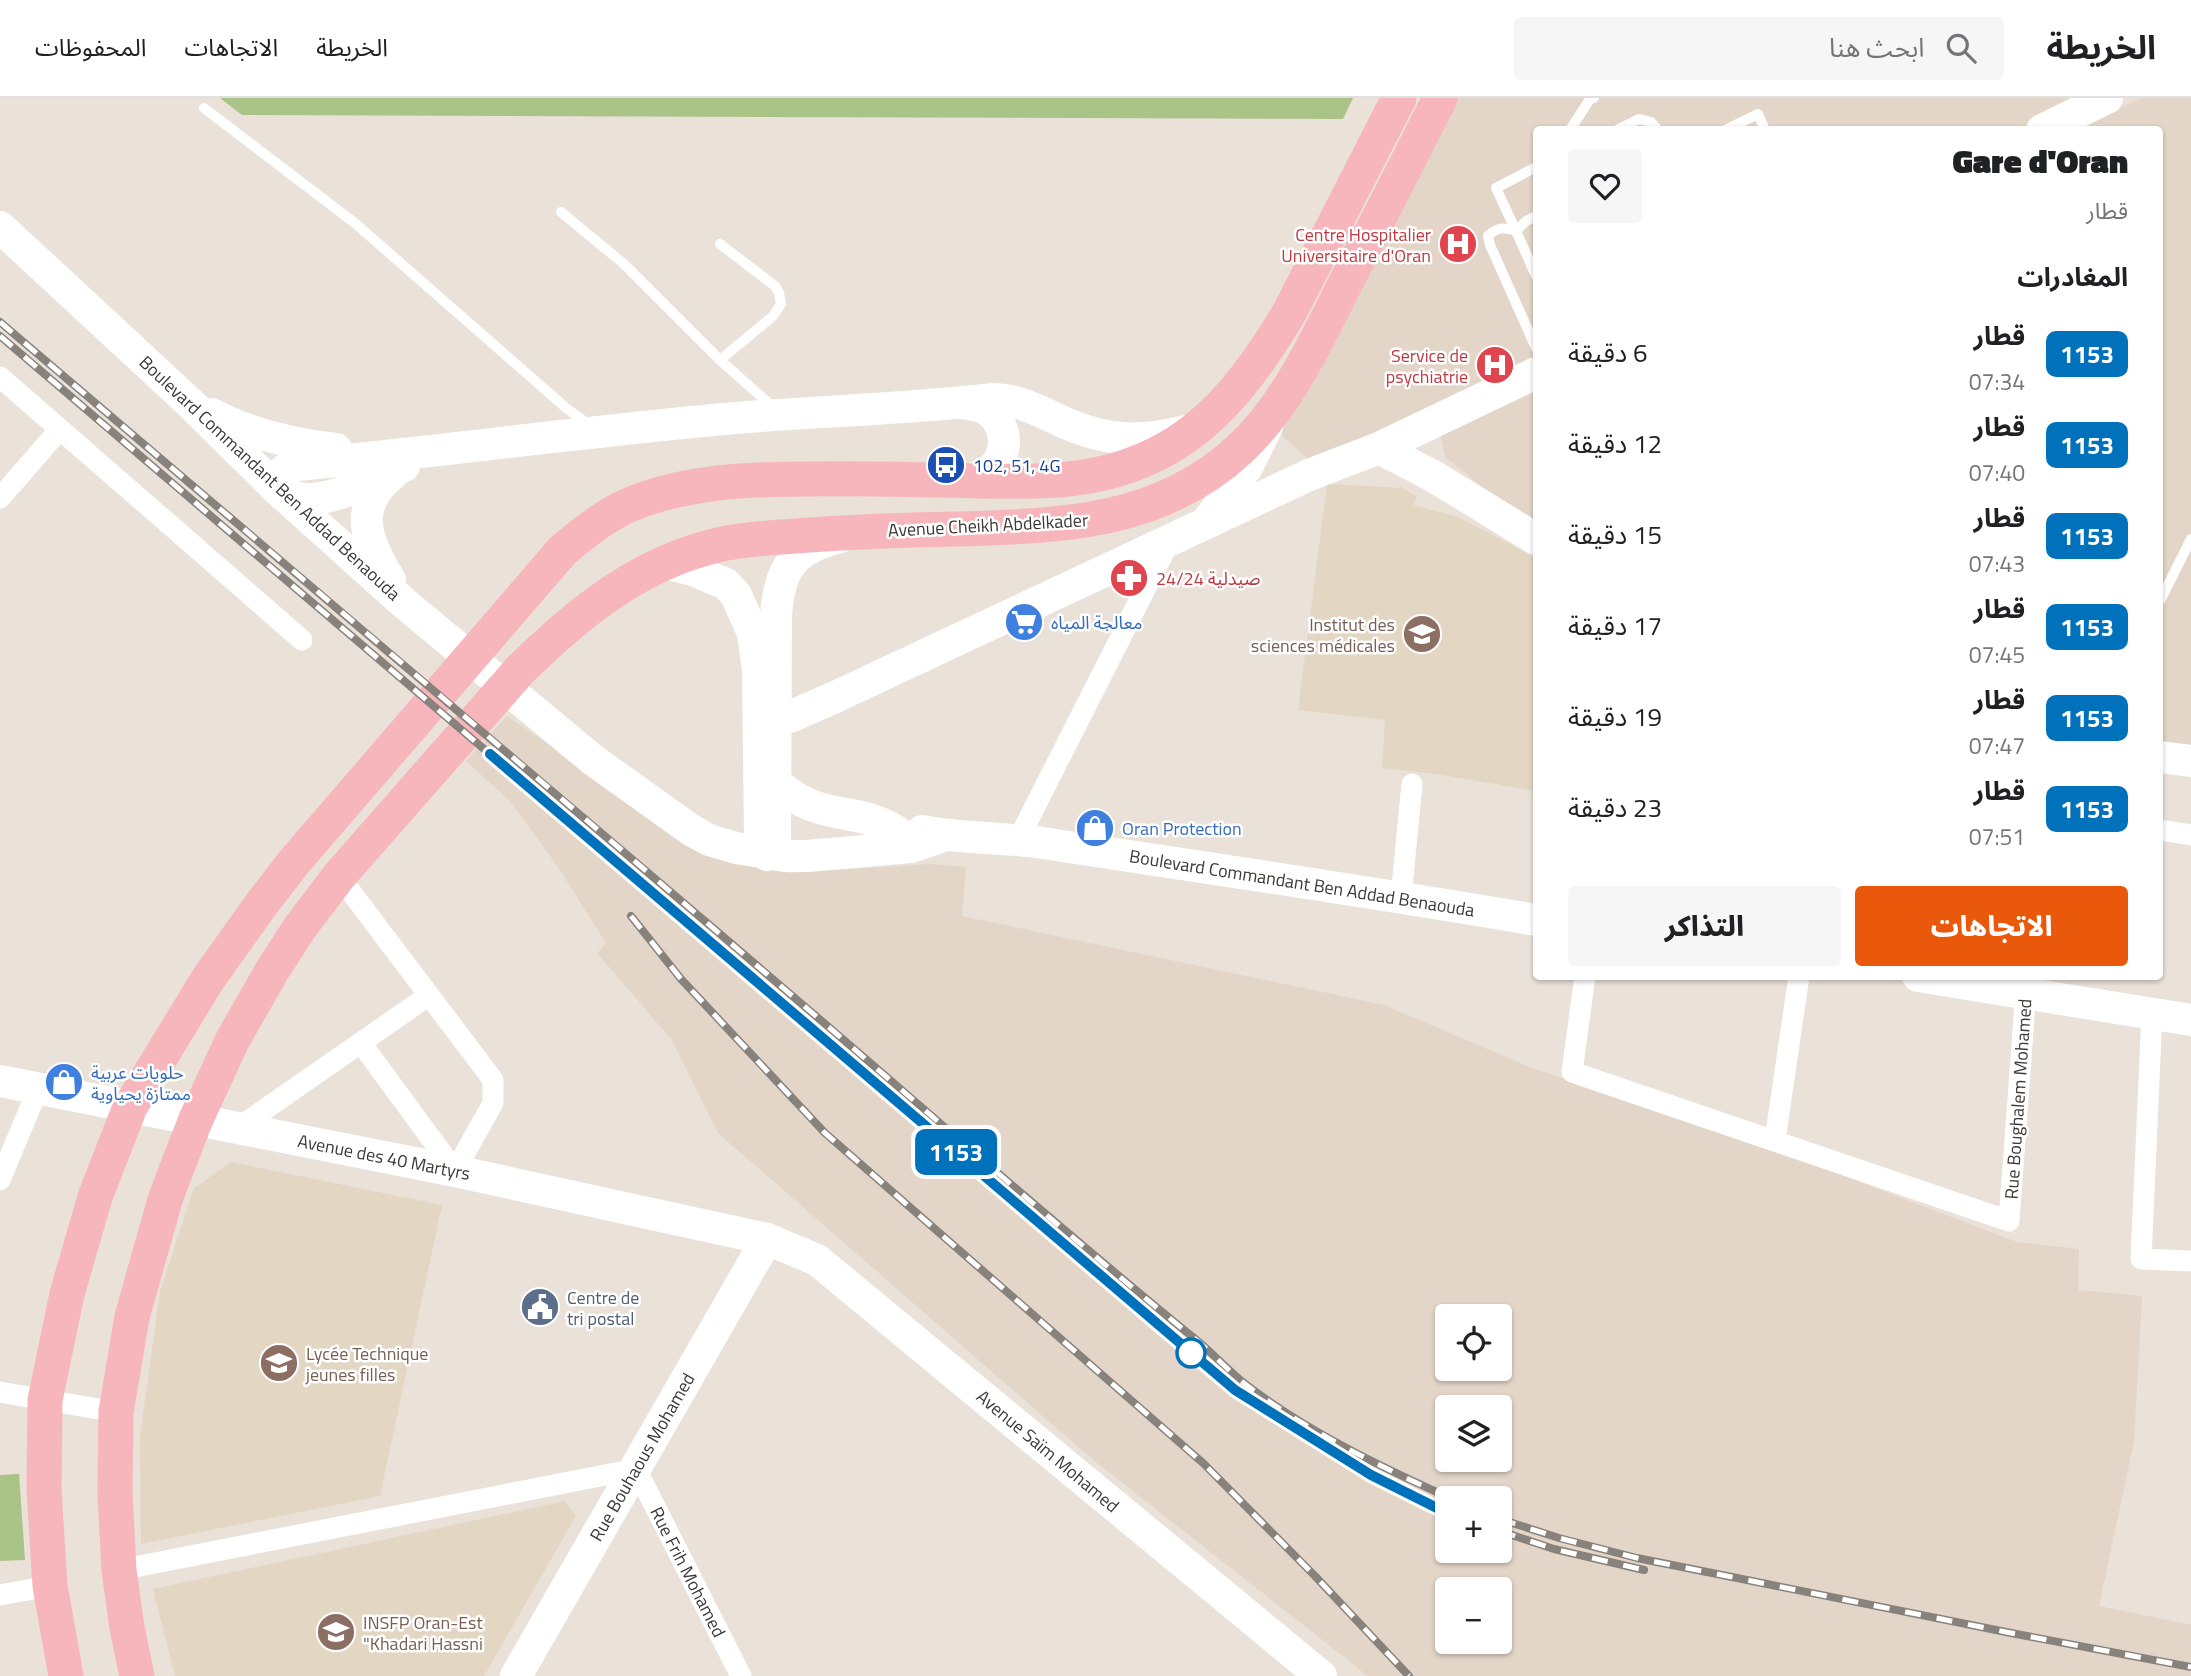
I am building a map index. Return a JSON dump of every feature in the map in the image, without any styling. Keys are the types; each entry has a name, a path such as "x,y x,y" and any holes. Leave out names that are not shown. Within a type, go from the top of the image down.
{"main road":[{"path":"66,1676 50,1586 44,1489 45,1400 66,1293 95,1197 130,1107 208,979 294,862 563,550 593,525 616,512 664,493 704,484 756,479 1056,480 1112,473 1168,448 1194,429 1232,393 1274,339 1399,98"},
{"name":"Avenue Cheikh Abdelkader","path":"137,1676 119,1570 115,1495 116,1412 132,1317 165,1200 196,1119 233,1038 273,969 339,876 415,793 520,670 581,614 635,576 663,563 720,544 859,531 1009,527 1104,518 1135,510 1180,491 1220,466 1260,429 1274,411 1334,306 1440,98"}],"street":[{"path":"2050,126 2107,98"},
{"name":"Boulevard Commandant Ben Addad Benaouda","path":"0,226 190,402 278,490 404,603 593,760 681,822 807,856 911,846 943,836"},
{"path":"770,731 815,706 1206,523 1309,475 1379,449 1533,374"},
{"path":"0,377 302,640"},
{"path":"436,451 323,497 299,499 278,490 278,475 297,464 436,451 523,438 598,431 962,403 1012,400 1086,432 1125,440 1143,440 1194,429"},
{"path":"190,402 231,425 287,442 351,451 436,451"},
{"path":"962,403 984,408 996,417 1002,427 1004,443 1002,454 995,466 967,481"},
{"path":"1274,411 1270,439 1275,457 1287,470 1309,475"},
{"path":"1206,523 1247,467 1274,411"},
{"path":"0,498 60,429"},
{"path":"1417,431 1433,476"},
{"path":"1379,449 1433,476 1533,537"},
{"path":"404,466 376,491 368,504 365,519 375,554 404,603"},
{"path":"767,844 770,731 780,586 787,567 796,556 810,547 859,531"},
{"path":"1018,840 1169,542"},
{"path":"663,563 714,577 726,584 736,595 753,633 777,783 767,844"},
{"path":"2163,757 2191,761"},
{"path":"777,783 794,798 810,807 871,819 896,831"},
{"path":"1401,897 1412,784"},
{"path":"2163,830 2191,835"},
{"name":"Boulevard Commandant Ben Addad Benaouda","path":"767,844 896,831 1018,840 1533,919"},
{"path":"339,876 493,1080 493,1103 455,1171 361,1043"},
{"path":"1584,980 1572,1072 1775,1140 1798,980"},
{"path":"1966,980 2026,985 2191,1020"},
{"name":"Rue Boughalem Mohamed","path":"1775,1140 2009,1221 2026,985"},
{"path":"239,1128 428,996"},
{"path":"2152,1013 2141,1259 2191,1261"},
{"name":"Avenue des 40 Martyrs","path":"0,1081 455,1171 767,1239"},
{"path":"0,1180 38,1088"},
{"name":"Rue Bouhaous Mohamed","path":"516,1676 767,1239"},
{"name":"Avenue Saïm Mohamed","path":"767,1239 817,1260 1321,1676"},
{"path":"0,1392 116,1412"},
{"path":"119,1570 636,1469"},
{"name":"Rue Frih Mohamed","path":"636,1469 741,1676"},
{"path":"0,1595 50,1586"}],"lane":[{"path":"1573,126 1590,99 1594,98"},
{"path":"204,108 356,225 566,408 598,431"},
{"path":"1733,126 1758,114 1763,126"},
{"path":"1625,126 1639,119 1651,122 1654,126"},
{"path":"1533,169 1496,188 1533,269"},
{"path":"561,212 624,264 720,360 782,415"},
{"path":"1516,231 1533,218"},
{"path":"1516,231 1505,227 1488,236 1533,341"},
{"path":"720,244 775,286 781,304 773,316 720,360"},
{"path":"2163,595 2191,539"}],"shaded area":[{"name":"Centre Hospitalier Universitaire d'Oran","path":"1455,98 2099,98 2038,126 1533,126 1533,360 1313,463 1280,434"},
{"path":"2141,98 2191,98 2191,748 2163,744 2163,126 2084,126"},
{"path":"1533,388 1533,520 1504,504 1445,457 1440,433"},
{"name":"Institut des sciences médicales","path":"1327,484 1403,488 1417,497 1413,505 1458,517 1533,556 1533,790 1382,768 1385,720 1298,710"},
{"path":"507,716 670,827 721,858 790,873 931,864 966,867 962,916 1384,1005 1532,1068 1736,1135 2017,1242 2079,1249 2078,1290 2142,1296 2134,1441 2099,1606 2191,1625 2191,1676 1368,1676 1091,1458 718,1133 672,1040 597,953 606,943 558,867 511,802 466,761"},
{"name":"Lycée Technique jeunes filles","path":"231,1162 442,1205 380,1496 141,1544 140,1436 160,1291 194,1188"},
{"name":"INSFP Oran-Est \"Khadari Hassni","path":"565,1501 576,1516 484,1676 175,1676 153,1589"}],"green space":[{"path":"220,98 1353,98 1343,119 242,115"},
{"path":"19,1474 25,1560 0,1561 0,1475"}],"railway":[{"path":"0,322 1245,1384 1319,1433 1435,1491"},
{"path":"0,336 1235,1390 1259,1405"},
{"path":"631,916 681,979 825,1133 1203,1463 1409,1676"},
{"path":"1315,1441 1371,1475 1435,1507"},
{"path":"1512,1523 1637,1558 2191,1667"},
{"path":"1512,1535 1554,1549 1644,1570"}],"train":[{"name":"1153","path":"490,754 1235,1390 1371,1475 1435,1507"}],"place":[{"name":"Centre Hospitalier Universitaire d'Oran","path":"1458,244"},
{"name":"Service de psychiatrie","path":"1495,365"},
{"name":"102, 51, 4G","path":"946,465"},
{"name":"صيدلية 24/24","path":"1129,578"},
{"name":"معالجة المياه","path":"1024,622"},
{"name":"Institut des sciences médicales","path":"1422,634"},
{"name":"Oran Protection","path":"1095,828"},
{"name":"حلويات عربية ممتازة يحياوية","path":"64,1082"},
{"name":"Centre de tri postal","path":"540,1307"},
{"name":"Lycée Technique jeunes filles","path":"279,1363"},
{"name":"INSFP Oran-Est \"Khadari Hassni","path":"336,1632"}]}
